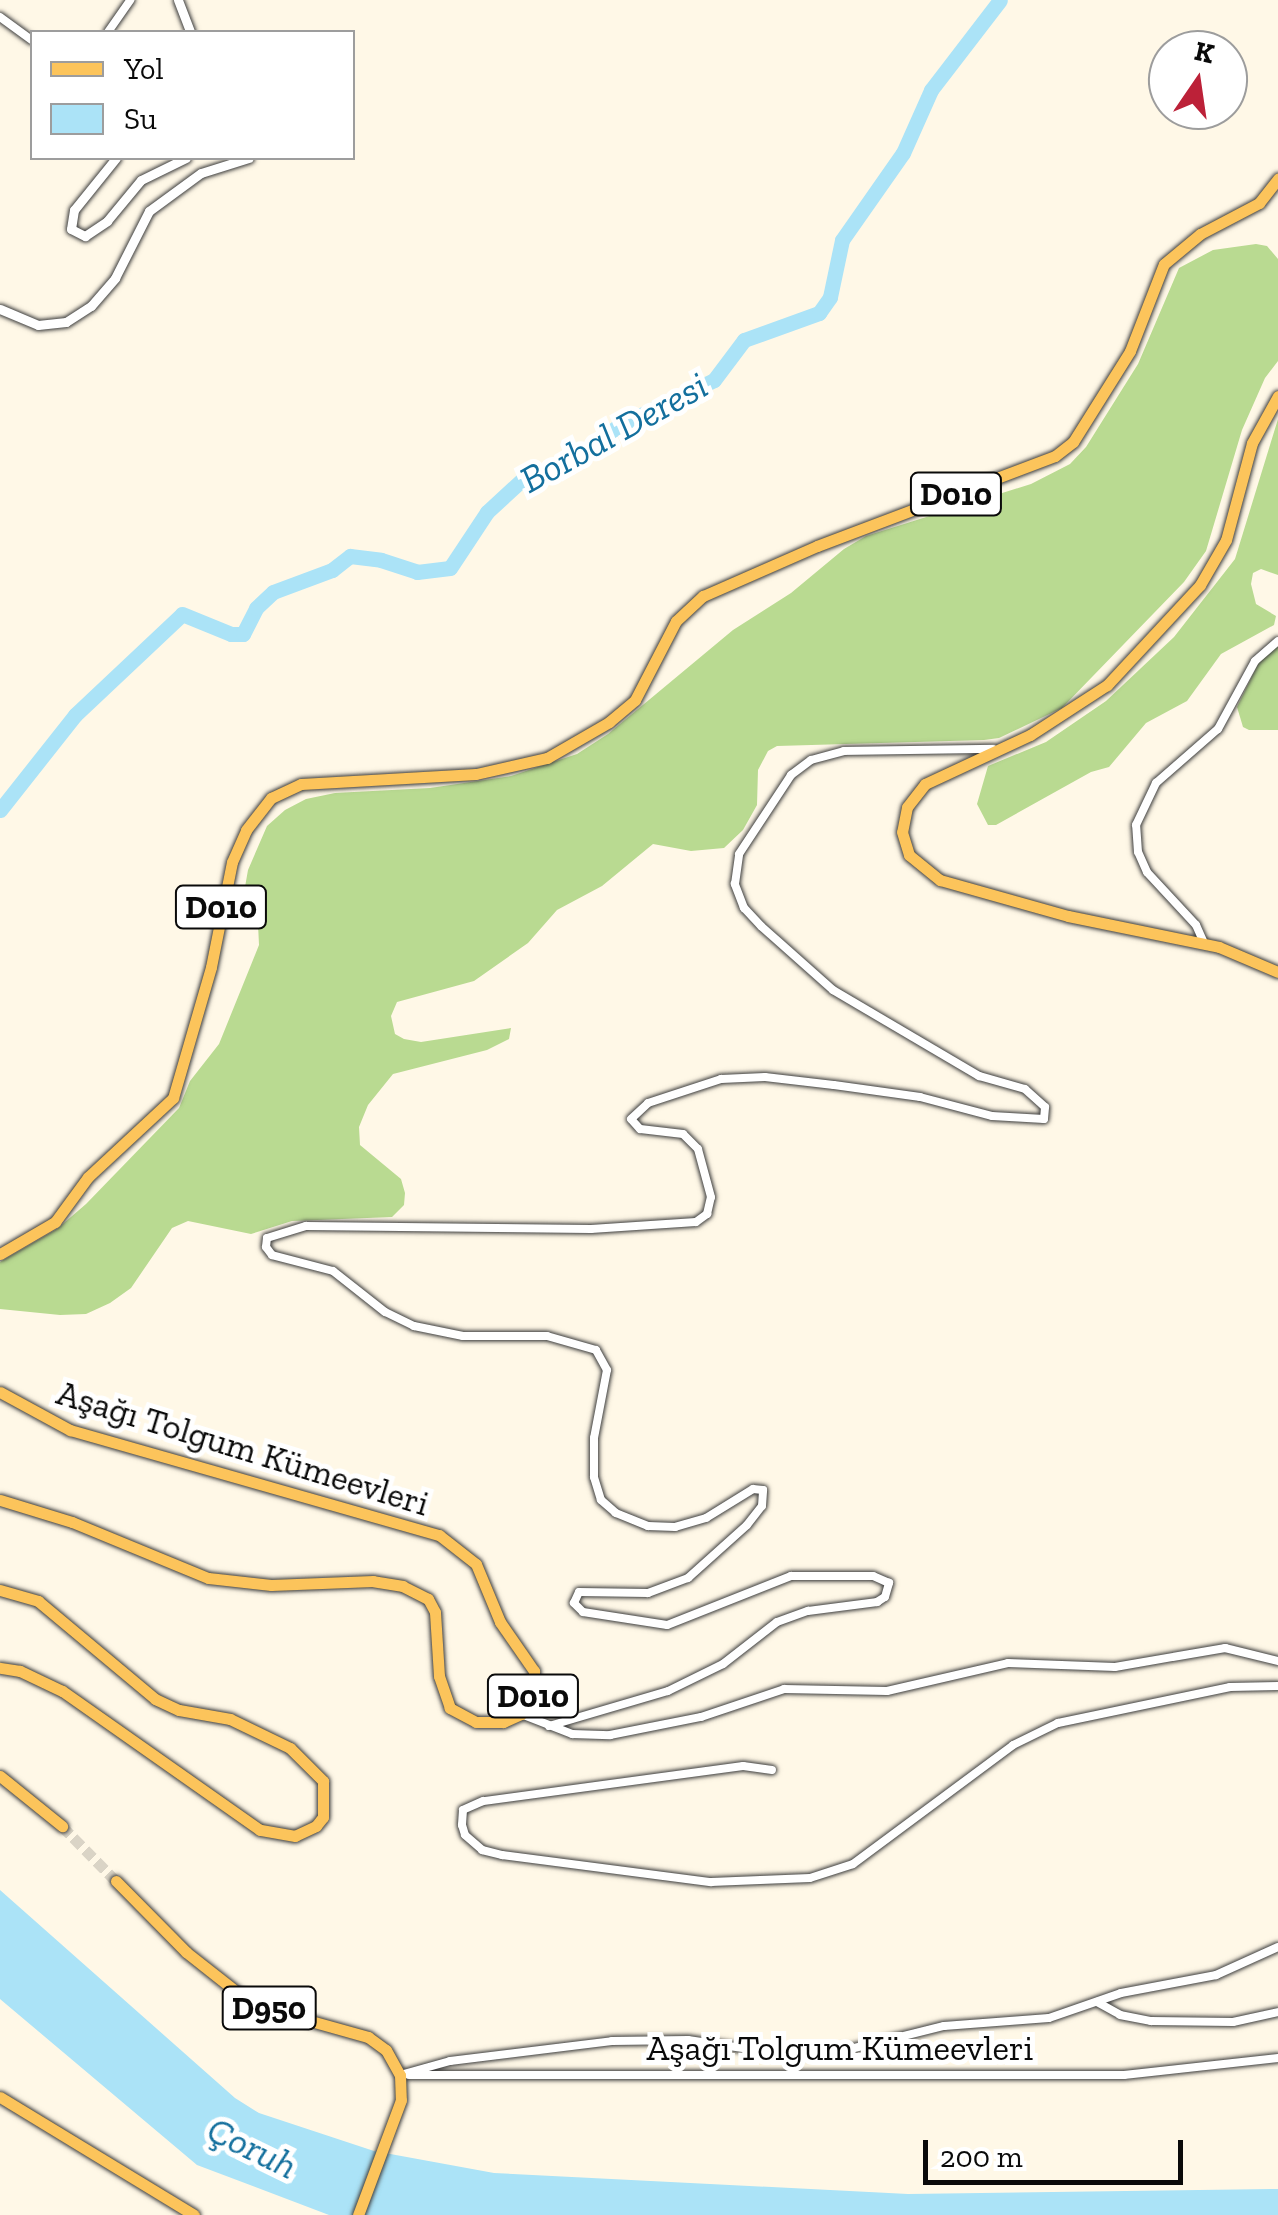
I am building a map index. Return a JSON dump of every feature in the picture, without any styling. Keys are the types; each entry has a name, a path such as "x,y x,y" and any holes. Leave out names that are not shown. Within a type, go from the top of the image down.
{"main road":[{"name":"D010","path":"0,1254 55,1222 88,1178 173,1098 211,967 232,862 246,830 271,798 311,782 445,776 512,768 574,745 634,700 648,682 676,621 703,596 817,546 1036,466 1074,442 1130,351 1164,264 1200,234 1259,204 1278,179"},
{"path":"1278,396 1252,444 1226,540 1200,585 1107,685 1053,722 936,776 914,795 902,832 918,864 940,880 987,896 1204,944 1278,972"},
{"name":"Aşağı Tolgum Kümeevleri","path":"0,1392 70,1430 422,1530 455,1544 476,1564 500,1622 534,1671 534,1695 521,1714"},
{"name":"D010","path":"0,1500 72,1522 208,1578 270,1585 373,1581 403,1586 428,1599 435,1612 440,1676 450,1708 463,1718 490,1724 521,1714"},
{"path":"0,1590 38,1601 155,1699 178,1710 230,1720 290,1748 324,1781 323,1817 316,1826 295,1836 260,1830 62,1691 20,1671 0,1668"},
{"path":"0,1776 62,1826"},
{"name":"D950","path":"116,1881 220,1982 275,2011 379,2042 400,2074"},
{"path":"358,2215 401,2100 400,2074"},
{"path":"0,2097 140,2178 194,2215"}],"street":[{"path":"109,30 130,0"},
{"path":"178,0 189,30"},
{"path":"0,17 30,39"},
{"path":"114,160 74,210 70,229 85,236 107,220 140,180 182,160"},
{"path":"0,309 38,325 66,322 91,306 115,278 149,211 201,174 243,160"},
{"path":"1204,944 1196,924 1147,872 1134,833 1143,804 1156,783 1224,721 1255,661 1278,641"},
{"path":"549,1726 668,1691 723,1664 777,1622 808,1611 867,1606 885,1597 889,1583 873,1576 790,1576 666,1625 582,1612 574,1603 579,1592 648,1592 688,1578 746,1525 762,1506 763,1490 753,1489 706,1518 675,1527 648,1526 616,1512 596,1488 594,1438 607,1370 596,1350 561,1338 463,1336 414,1326 385,1312 333,1272 272,1255 266,1247 268,1238 306,1226 591,1229 696,1222 707,1214 711,1197 698,1149 683,1134 640,1129 631,1119 648,1103 721,1079 765,1077 834,1084 920,1097 976,1114 1029,1122 1044,1119 1045,1107 1025,1089 979,1076 833,990 752,917 734,884 739,854 791,775 811,760 844,751 998,750"},
{"path":"521,1714 549,1726 591,1736 643,1730 784,1690 888,1690 1008,1663 1114,1667 1224,1648 1278,1661"},
{"path":"772,1770 743,1766 483,1801 463,1810 462,1825 465,1835 482,1850 502,1855 712,1882 810,1878 853,1864 1013,1745 1058,1723 1230,1686 1278,1686"},
{"name":"Aşağı Tolgum Kümeevleri","path":"400,2074 450,2061 612,2041 688,2040 789,2055 842,2051 944,2026 1037,2020 1216,1975 1278,1947"},
{"path":"1097,2002 1120,2016 1150,2022 1233,2022 1278,2012"},
{"name":"Aşağı Tolgum Kümeevleri","path":"400,2074 1124,2076 1278,2058"}],"green space":[{"path":"1267,246 1278,259 1278,361 1265,378 1242,430 1206,551 1184,582 1062,708 999,738 984,740 777,746 768,751 758,770 757,805 743,830 724,848 691,851 653,844 602,886 557,910 528,943 474,981 397,1002 391,1016 395,1034 404,1039 421,1042 511,1028 509,1039 487,1050 393,1074 368,1105 359,1127 360,1145 401,1179 405,1193 404,1205 392,1217 292,1221 251,1234 188,1221 172,1228 131,1288 110,1303 86,1314 0,1309 0,1262 57,1229 86,1204 179,1108 190,1081 219,1044 259,945 258,924 245,887 248,870 267,826 285,810 306,799 335,793 430,788 511,776 577,754 608,734 733,630 791,593 866,536 1031,484 1070,464 1086,447 1138,364 1179,268 1213,250"},
{"path":"1278,419 1278,575 1261,569 1253,573 1251,584 1256,604 1276,616 1274,625 1221,654 1187,701 1146,723 1109,767 1091,772 996,825 988,825 977,804 988,766 1046,742 1106,701 1174,637 1235,559"},
{"path":"1278,645 1278,730 1249,730 1243,727 1237,707 1259,662"}],"water":[{"name":"Çoruh","path":"0,1890 235,2098 259,2113 374,2151 494,2173 908,2194 1278,2189 1278,2215 329,2215 197,2165 0,1999"}],"waterway":[{"name":"Borbal Deresi","path":"0,810 75,715 182,614 231,634 243,634 256,608 273,592 332,570 350,556 381,560 417,572 450,568 487,512 525,477 575,459 618,426 714,380 744,340 819,313 830,297 842,240 903,153 931,90 1000,0"}],"tunnel":[{"path":"62,1826 116,1881"}]}
